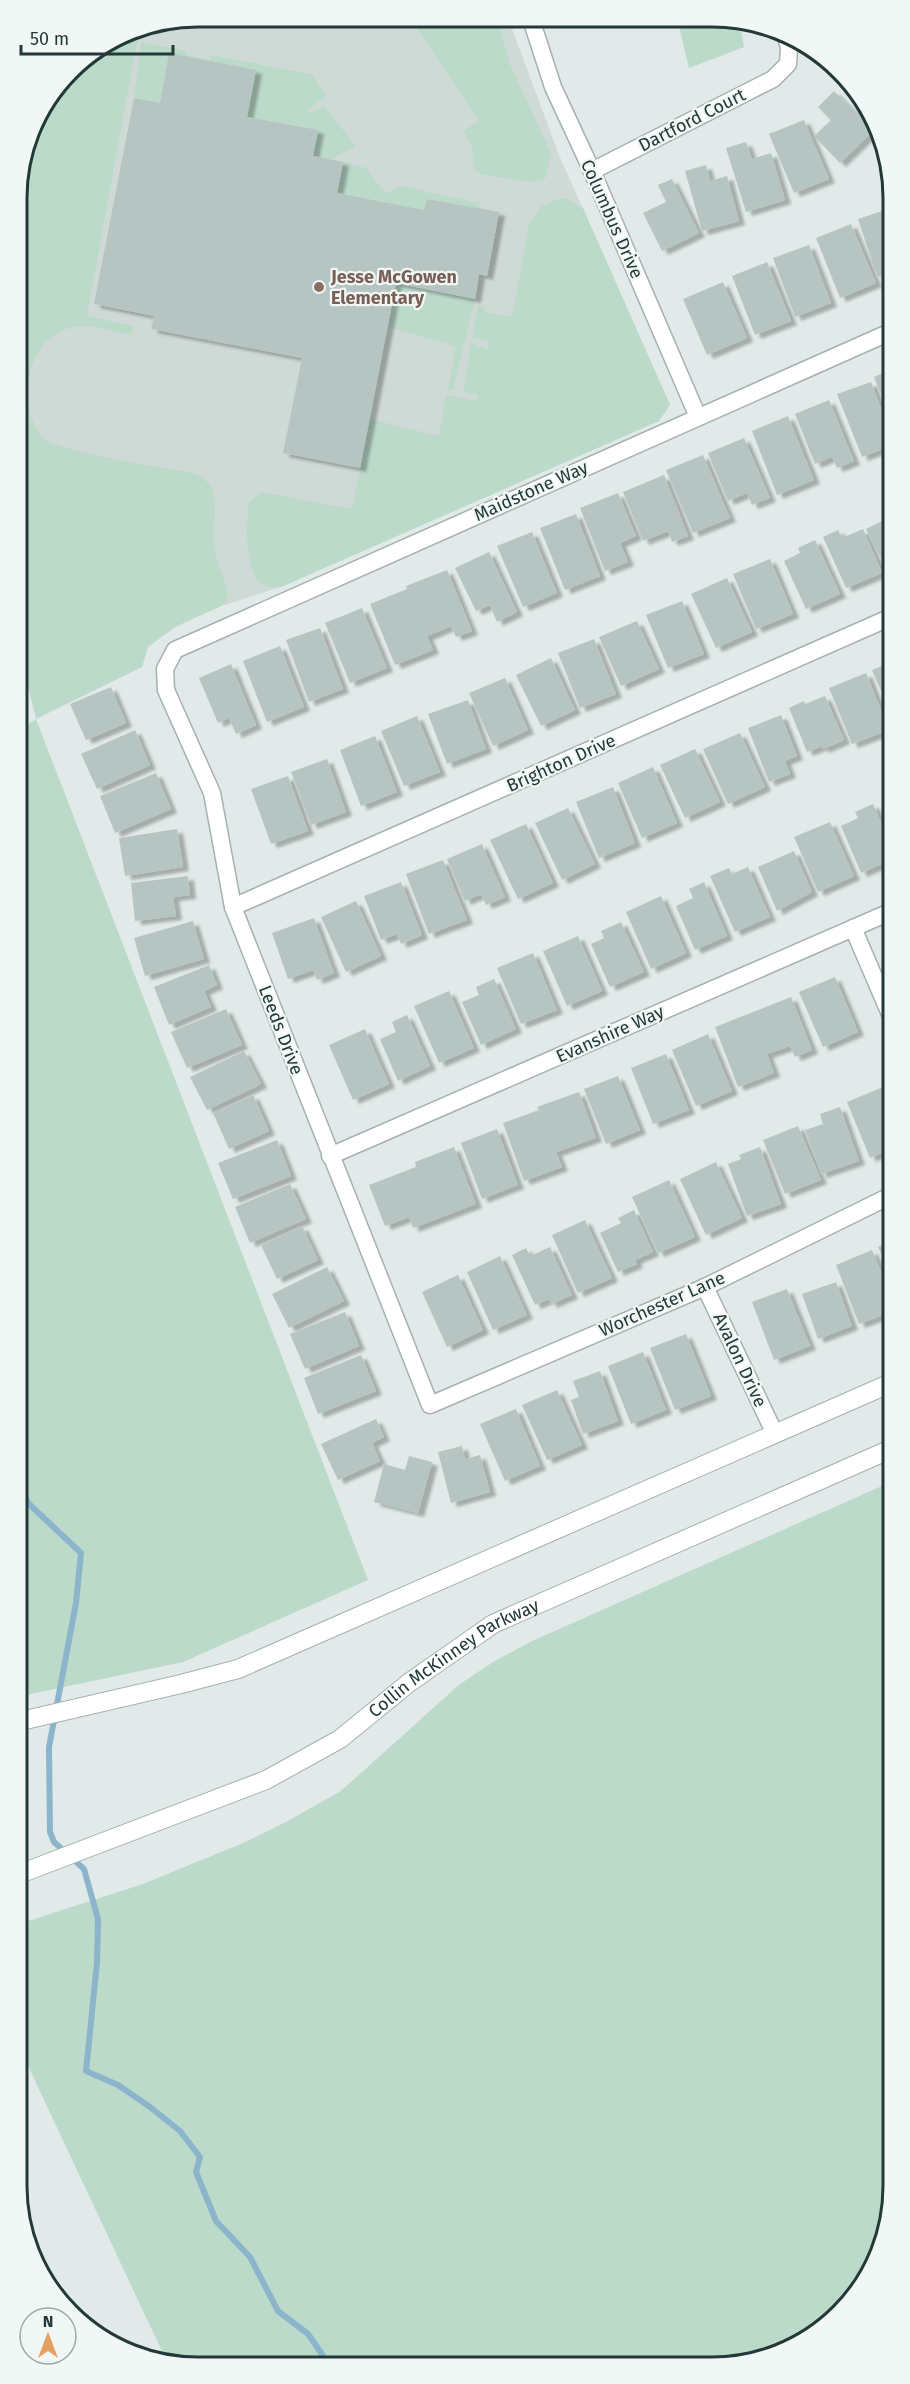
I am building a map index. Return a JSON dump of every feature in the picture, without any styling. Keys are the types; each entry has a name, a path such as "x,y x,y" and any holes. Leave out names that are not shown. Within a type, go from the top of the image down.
{"street":[{"name":"Columbus Drive","path":"534,27 553,87 592,171 698,417"},
{"name":"Dartford Court","path":"592,171 773,79 788,64 788,46"},
{"name":"Maidstone Way","path":"175,650 883,335"},
{"name":"Brighton Drive","path":"232,908 883,621"},
{"name":"Leeds Drive","path":"175,650 165,669 166,690 212,793 232,908 430,1405"},
{"name":"Evanshire Way","path":"330,1156 883,915"},
{"path":"853,928 883,998"},
{"name":"Worchester Lane","path":"430,1405 705,1287 883,1199"},
{"name":"Avalon Drive","path":"705,1287 775,1434"},
{"path":"27,1720 238,1669 883,1387"},
{"name":"Collin McKinney Parkway","path":"27,1871 266,1780 340,1738 410,1682 494,1624 883,1453"}],"shaded area":[{"name":"Jesse McGowen Elementary","path":"187,27 511,27 559,155 670,405 659,421 281,587 221,606 177,626 148,647 142,667 27,670 27,187 33,154 50,113 69,85 94,62 133,40 165,30"}],"green space":[{"path":"416,27 500,27 510,64 551,154 545,179 532,182 481,174 474,170 472,146 463,131 479,121"},
{"path":"679,27 741,29 744,47 689,68"},
{"path":"138,38 87,316 133,326 131,335 87,326 73,327 57,333 44,344 29,376 27,393 27,187 33,154 50,113 69,85 94,62"},
{"path":"141,42 187,51 186,55 210,60 211,55 311,74 326,96 308,110 309,114 324,105 355,146 330,160 313,156 317,130 247,117 169,54 160,103 134,98"},
{"path":"343,162 366,168 385,193 403,186 478,203 480,209 427,199 424,210 337,193"},
{"path":"558,199 567,199 583,208 670,405 659,421 281,587 263,585 252,570 249,559 247,521 249,502 261,492 352,509 370,419 439,436 446,395 477,401 478,394 463,392 471,343 488,349 489,341 472,337 478,305 485,307 484,312 512,317 529,225 541,206"},
{"path":"396,283 475,299 453,390 448,389 456,346 388,327"},
{"path":"27,393 29,410 35,426 45,439 54,444 91,454 193,473 205,480 211,487 215,507 215,550 228,598 221,606 177,626 148,646 142,667 36,719 27,682"},
{"path":"36,719 368,1580 183,1662 27,1695 27,725"},
{"path":"883,1486 883,2197 874,2241 860,2271 848,2290 833,2307 807,2328 777,2344 734,2356 187,2357 163,2353 27,2064 27,1921 143,1884 243,1843 286,1822 341,1791 460,1684 493,1662 532,1641"}],"building":[{"path":"169,53 256,70 247,117 318,130 313,156 343,162 337,193 424,210 427,199 499,212 487,276 479,274 475,299 396,283 360,468 283,453 302,358 151,329 154,316 94,304 134,98 160,103"},
{"path":"834,91 865,123 870,133 840,163 814,136 831,120 818,107"},
{"path":"804,120 829,179 794,193 769,134"},
{"path":"746,142 752,159 771,153 785,200 746,212 726,148"},
{"path":"706,165 710,181 727,176 739,221 702,231 685,171"},
{"path":"672,179 699,233 662,251 643,213 666,202 658,185"},
{"path":"883,211 883,275 877,277 858,219"},
{"path":"851,224 876,283 840,298 816,238"},
{"path":"809,245 831,303 795,317 773,258"},
{"path":"767,262 791,321 755,335 732,276"},
{"path":"723,282 747,338 707,355 683,299"},
{"path":"883,373 883,400 874,377"},
{"path":"871,382 883,414 883,449 862,457 837,394"},
{"path":"829,400 854,461 837,468 832,457 815,464 795,414"},
{"path":"788,416 814,480 777,495 752,431"},
{"path":"744,438 770,498 752,505 747,493 728,501 708,453"},
{"path":"703,455 730,518 693,533 666,470"},
{"path":"664,475 688,536 672,542 668,531 643,541 623,492"},
{"path":"618,493 636,536 620,543 628,562 605,571 580,508"},
{"path":"576,514 600,576 565,590 540,528"},
{"path":"883,520 883,563 866,529"},
{"path":"863,529 882,573 846,588 823,537 838,530 842,538"},
{"path":"532,532 557,593 523,607 497,546"},
{"path":"815,540 840,594 806,609 784,561 800,553 798,548"},
{"path":"489,552 517,612 497,622 490,605 476,611 455,568"},
{"path":"770,559 793,614 756,629 733,574"},
{"path":"447,570 472,631 456,637 451,626 427,636 433,650 395,665 370,604 407,589 406,586"},
{"path":"727,578 752,632 716,648 691,594"},
{"path":"682,601 704,654 668,668 646,615"},
{"path":"362,608 387,668 350,683 325,623"},
{"path":"637,621 659,669 621,686 599,637"},
{"path":"320,628 343,689 309,702 286,640"},
{"path":"594,639 616,694 580,708 558,653"},
{"path":"280,646 304,707 267,722 243,661"},
{"path":"551,658 575,710 541,726 516,675"},
{"path":"231,664 256,725 236,734 229,718 218,723 199,678"},
{"path":"883,665 883,695 872,670"},
{"path":"866,673 883,715 883,732 852,744 829,688"},
{"path":"505,678 528,730 493,746 469,693"},
{"path":"111,687 126,723 86,740 70,704"},
{"path":"825,696 844,740 823,749 822,746 807,752 789,708 804,701 805,704"},
{"path":"468,700 486,749 447,764 428,714"},
{"path":"781,715 797,756 785,761 790,774 769,782 748,728"},
{"path":"417,716 440,772 404,786 381,731"},
{"path":"135,730 150,765 97,789 81,754"},
{"path":"740,733 765,787 728,804 703,749"},
{"path":"375,736 397,792 361,806 340,750"},
{"path":"695,749 720,802 685,818 660,765"},
{"path":"327,759 346,812 311,825 291,772"},
{"path":"653,767 677,823 642,838 618,783"},
{"path":"156,773 171,809 115,833 100,796"},
{"path":"288,776 308,831 271,844 251,789"},
{"path":"613,787 635,843 599,858 576,802"},
{"path":"873,804 883,827 883,864 861,873 841,826 858,818 855,812"},
{"path":"568,808 595,864 562,880 535,823"},
{"path":"830,822 854,876 818,892 794,837"},
{"path":"526,824 553,883 518,899 490,840"},
{"path":"177,829 183,867 125,876 119,838"},
{"path":"482,844 505,897 486,905 481,894 465,901 447,859"},
{"path":"794,851 812,892 777,911 758,867"},
{"path":"443,860 467,920 429,934 406,874"},
{"path":"748,867 770,917 735,932 710,876 729,868 732,874"},
{"path":"188,876 190,895 173,897 176,916 135,921 131,883"},
{"path":"401,882 422,935 401,944 397,934 381,940 364,896"},
{"path":"704,882 727,936 695,950 676,906 693,898 689,889"},
{"path":"661,896 686,953 651,969 626,912"},
{"path":"356,901 381,956 346,972 321,917"},
{"path":"314,918 334,973 317,980 313,970 288,979 272,933"},
{"path":"193,921 204,959 145,976 134,938"},
{"path":"621,922 644,972 610,987 591,944 604,938 601,931"},
{"path":"578,936 602,991 567,1006 543,951"},
{"path":"533,953 557,1010 521,1024 497,968"},
{"path":"209,965 217,985 204,991 211,1007 169,1025 154,987"},
{"path":"835,977 858,1032 823,1047 799,992"},
{"path":"494,979 516,1029 481,1045 462,1002 479,995 476,987"},
{"path":"449,991 474,1048 439,1063 414,1006"},
{"path":"791,997 812,1050 795,1057 790,1046 767,1054 774,1073 738,1087 715,1027"},
{"path":"226,1009 242,1045 187,1068 171,1032"},
{"path":"407,1015 430,1066 398,1081 380,1039 396,1032 392,1022"},
{"path":"365,1029 389,1084 353,1100 329,1045"},
{"path":"708,1034 732,1091 696,1106 672,1050"},
{"path":"244,1051 261,1084 207,1110 190,1077"},
{"path":"666,1054 689,1110 653,1124 631,1068"},
{"path":"618,1076 640,1130 606,1144 584,1089"},
{"path":"883,1087 883,1152 870,1158 847,1102"},
{"path":"579,1092 596,1138 556,1152 562,1167 524,1181 503,1123 539,1110 537,1107"},
{"path":"253,1095 269,1131 229,1149 213,1113"},
{"path":"840,1107 859,1161 821,1174 805,1130 823,1124 820,1114"},
{"path":"798,1126 821,1180 785,1194 763,1140"},
{"path":"497,1129 518,1185 482,1199 461,1143"},
{"path":"277,1140 291,1176 233,1199 218,1163"},
{"path":"454,1147 476,1204 413,1228 409,1217 385,1226 369,1185 416,1167 415,1162"},
{"path":"760,1147 781,1204 747,1216 728,1164 741,1159 739,1155"},
{"path":"716,1162 742,1218 706,1235 680,1179"},
{"path":"669,1180 695,1237 658,1253 632,1197"},
{"path":"290,1184 306,1219 250,1243 235,1207"},
{"path":"634,1210 653,1252 635,1260 637,1264 618,1272 600,1233 621,1223 618,1218"},
{"path":"585,1220 612,1278 578,1293 552,1235"},
{"path":"302,1226 318,1260 277,1279 261,1245"},
{"path":"883,1245 883,1258 878,1247"},
{"path":"550,1247 572,1295 551,1304 549,1299 535,1305 512,1255 526,1248 530,1256"},
{"path":"872,1250 883,1277 883,1315 859,1324 836,1265"},
{"path":"500,1256 527,1315 493,1330 467,1272"},
{"path":"327,1267 344,1301 289,1328 272,1294"},
{"path":"458,1275 483,1330 447,1347 422,1292"},
{"path":"836,1282 852,1326 818,1339 802,1294"},
{"path":"787,1289 810,1346 774,1360 752,1302"},
{"path":"345,1312 359,1346 305,1369 290,1334"},
{"path":"686,1334 711,1396 675,1410 650,1348"},
{"path":"643,1352 666,1410 631,1424 608,1366"},
{"path":"361,1355 376,1391 318,1414 304,1378"},
{"path":"600,1371 618,1421 583,1434 571,1400 579,1397 573,1381"},
{"path":"557,1390 582,1445 547,1460 522,1405"},
{"path":"516,1409 540,1466 505,1481 480,1424"},
{"path":"376,1419 384,1437 372,1443 380,1461 338,1480 321,1444"},
{"path":"462,1446 465,1459 480,1455 490,1492 451,1503 438,1452"},
{"path":"409,1456 432,1462 418,1513 374,1502 384,1464 405,1470"}],"waterway":[{"path":"27,1501 81,1553 76,1603 49,1747 50,1832 54,1842 84,1869 98,1919 97,1963 86,2071 118,2085 180,2131 200,2157 196,2172 216,2221 250,2257 278,2311 308,2334 324,2357"}],"place":[{"name":"Jesse McGowen Elementary","path":"319,287"}]}
